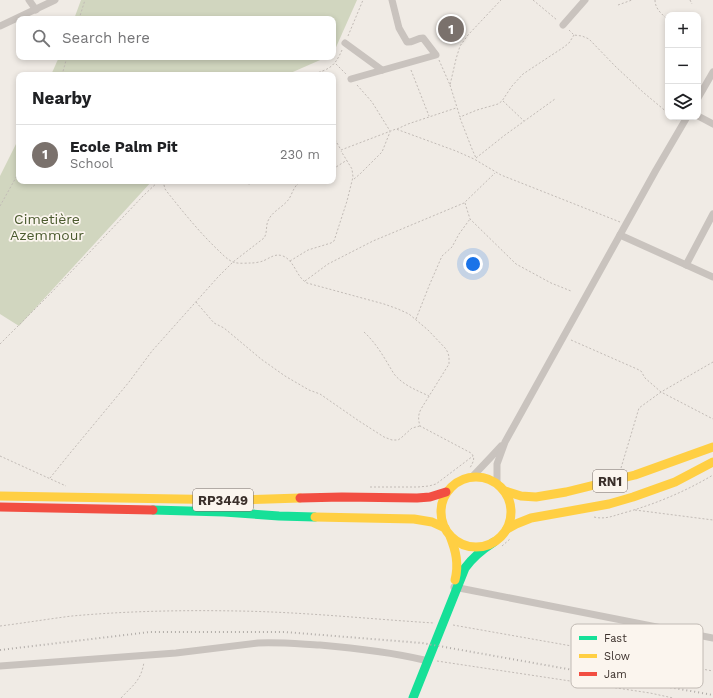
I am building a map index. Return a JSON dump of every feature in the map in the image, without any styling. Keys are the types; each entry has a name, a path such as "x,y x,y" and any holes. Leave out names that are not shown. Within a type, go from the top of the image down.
{"main road":[{"name":"RN1","path":"469,477 482,476 497,483 505,490 521,496 536,497 566,492 635,475 713,446"},
{"name":"RN1","path":"413,698 441,620 455,587 468,563 476,554 496,545 501,537 510,532 516,524 531,518 609,504 647,493 675,482 713,462"},
{"path":"446,492 454,483 469,477"},
{"path":"505,490 509,498 511,510 510,532"},
{"name":"RN1","path":"446,492 440,510 441,520 454,545 457,555 455,587"},
{"name":"RP3449","path":"0,496 238,500 342,497 417,498 430,497 446,492"},
{"name":"RP3449","path":"0,507 216,512 286,516 409,519 438,524 447,532"},
{"path":"447,532 457,542 466,546 476,547 496,545"},
{"name":"RN1","path":"408,698 428,657"}],"street":[{"path":"29,0 36,10"},
{"path":"22,16 55,0"},
{"path":"351,79 436,55 423,38 407,42 399,28 392,0"},
{"path":"563,25 585,0"},
{"path":"0,26 16,19"},
{"path":"345,43 382,70"},
{"path":"701,93 713,72"},
{"path":"701,118 713,124"},
{"path":"497,483 497,464 505,442 685,120"},
{"path":"686,265 713,214"},
{"path":"620,235 713,277"},
{"path":"469,477 491,458 505,442"},
{"path":"455,587 642,624"},
{"path":"703,636 713,638"},
{"path":"0,666 176,654 271,642 360,649 428,657"}],"path":[{"path":"79,16 86,0"},
{"path":"450,85 458,52 464,40 501,0"},
{"path":"533,0 574,35 582,36 588,39 616,67 665,110"},
{"path":"618,5 632,0"},
{"path":"655,0 657,7 665,16"},
{"path":"690,0 692,4"},
{"path":"460,117 498,104 523,74 567,45 574,35"},
{"path":"436,55 450,85 460,117 476,158"},
{"path":"63,72 66,60"},
{"path":"408,62 429,117"},
{"path":"335,64 372,102 391,132"},
{"path":"474,160 505,135 555,99"},
{"path":"502,100 524,121"},
{"path":"341,150 391,132 408,124 457,108"},
{"path":"396,129 456,151 495,172 626,224"},
{"path":"352,180 382,152 391,132"},
{"path":"290,262 308,250 334,241 353,173 336,141"},
{"path":"336,167 347,160"},
{"path":"304,282 328,264 373,241 464,203 495,172"},
{"path":"0,206 16,177"},
{"path":"0,344 156,184"},
{"path":"164,184 166,191 196,228 206,239 233,262 260,262 278,255 284,257 290,262 304,282 384,304 403,311 416,320 442,345 450,357 448,364 418,413 420,426"},
{"path":"50,478 129,382 152,350 233,262 264,238 268,220 275,211 287,201 298,184"},
{"path":"464,203 470,219 516,264 571,291"},
{"path":"416,320 442,256 452,247 470,219"},
{"path":"196,302 214,323 224,328 278,371 309,390 320,394 384,437 392,440 398,440 412,428 420,426 466,450 474,456"},
{"path":"364,332 377,346 397,378 409,387 429,396"},
{"path":"563,337 641,371 645,378 661,392 713,419"},
{"path":"622,467 639,408 661,392 713,362"},
{"path":"0,456 68,487"},
{"path":"469,477 474,456"},
{"path":"366,487 418,487 436,484 474,456"},
{"path":"589,516 602,519 657,503 674,496 713,475"},
{"path":"634,510 713,520"},
{"path":"496,545 505,544 510,532"},
{"path":"0,626 71,616 147,612 238,611 441,620"},
{"path":"453,625 571,646"},
{"path":"121,698 140,677 143,670 145,656"},
{"path":"428,657 571,680"},
{"path":"703,669 713,671"},
{"path":"619,688 673,698"}],"green space":[{"path":"81,0 357,0 336,47 336,16 75,16"},
{"path":"58,60 320,60 293,72 52,72"},
{"name":"Cimetière Azemmour","path":"16,144 16,184 149,184 19,326 0,314 0,176"}],"railway":[{"path":"0,650 150,632 285,632 422,643 571,670"},
{"path":"674,688 713,695"}],"traffic: fast":[{"path":"153,510 315,517"},
{"path":"413,698 465,568 471,560 494,542"}],"traffic: slow":[{"path":"505,491 521,496 536,497 566,492 635,475 713,447"},
{"path":"507,529 531,518 609,504 633,497 675,482 713,462"},
{"path":"469,477 483,477 496,483 505,492 509,498 511,512 509,526 501,537 490,545 483,547 469,547 462,545 451,537 443,526 441,519 441,505 443,498 451,487 462,479 469,477"},
{"path":"0,496 238,500 300,498"},
{"path":"315,517 414,519 432,522 445,528"},
{"path":"450,536 456,558 457,568 455,580"}],"traffic: jam":[{"path":"300,498 417,498 430,497 446,492"},
{"path":"0,507 153,510"}],"place":[{"name":"Ecole Palm Pit","path":"451,29"}]}
